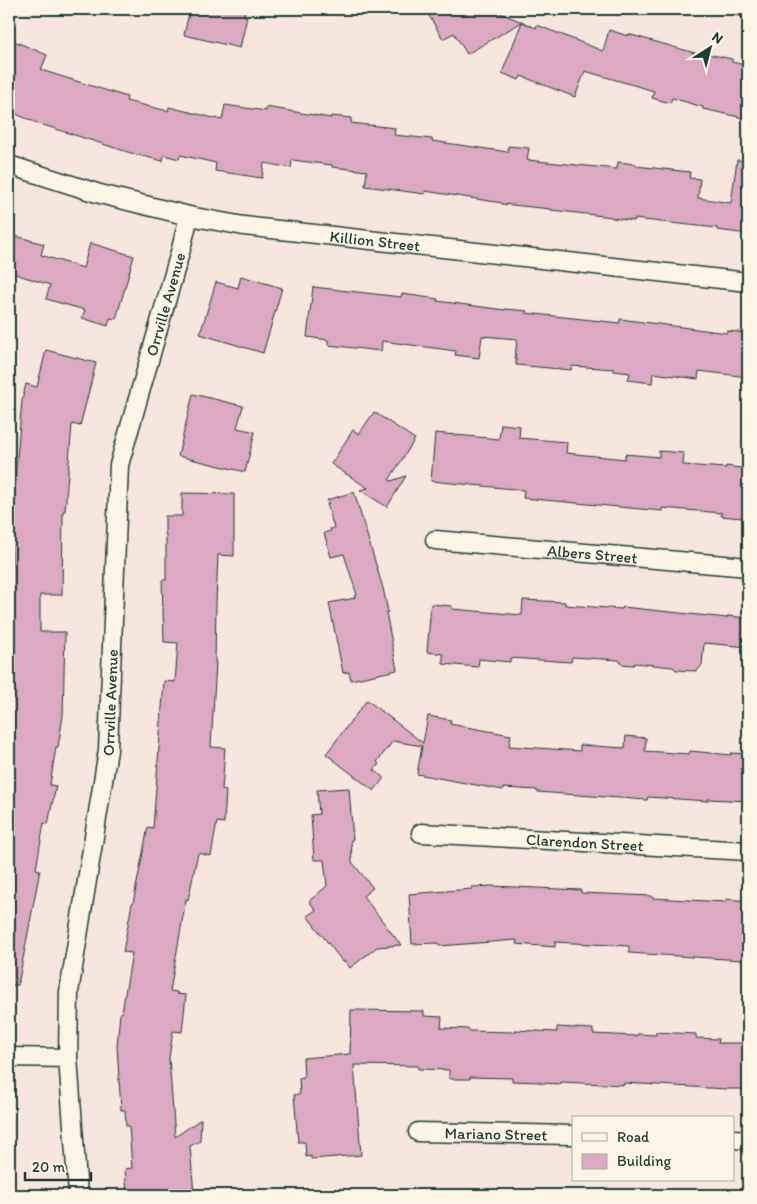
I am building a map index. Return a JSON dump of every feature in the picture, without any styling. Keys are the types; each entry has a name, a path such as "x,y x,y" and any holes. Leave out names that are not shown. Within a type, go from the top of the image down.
{"street":[{"name":"Killion Street","path":"9,165 100,194 189,216 244,226 748,282"},
{"name":"Orrville Avenue","path":"78,1195 68,1058 69,992 108,750 119,465 189,216"},
{"name":"Albers Street","path":"435,540 748,567"},
{"name":"Clarendon Street","path":"420,833 748,851"},
{"path":"9,1057 68,1058"},
{"name":"Mariano Street","path":"418,1132 572,1135"},
{"path":"734,1139 748,1140"}],"building":[{"path":"190,9 245,9 244,16 247,17 240,48 184,35"},
{"path":"425,9 498,9 500,13 522,22 467,54 454,33 443,39"},
{"path":"522,22 536,28 537,25 603,51 609,30 702,55 703,53 732,59 732,62 748,66 748,119 703,109 703,107 672,98 670,103 652,98 654,91 585,71 575,97 521,76 519,80 502,73"},
{"path":"9,39 47,55 41,70 127,97 126,101 168,111 169,107 222,120 225,105 266,111 266,107 331,118 331,116 351,118 351,123 395,128 394,135 432,139 432,141 508,152 508,146 529,148 527,160 617,169 618,162 690,172 689,178 700,179 698,198 731,203 737,160 748,161 748,234 717,230 717,228 634,219 634,221 502,204 425,191 425,194 365,186 367,171 332,167 332,165 292,160 291,168 264,163 262,178 215,171 216,163 180,155 179,159 164,155 163,161 134,154 37,123 9,111"},
{"path":"9,234 44,244 41,255 83,268 90,243 134,256 116,319 110,318 108,326 82,318 85,310 46,299 50,285 9,272"},
{"path":"241,276 282,288 263,353 200,334 216,282 238,288"},
{"path":"313,287 401,297 402,294 438,299 437,301 527,311 526,313 620,323 620,319 727,333 727,331 748,333 748,377 699,371 698,379 653,373 652,383 628,380 630,373 614,371 614,369 572,366 571,370 516,365 517,339 482,336 479,358 455,355 456,351 382,341 381,351 328,345 328,340 307,337"},
{"path":"46,350 96,363 80,426 72,424 65,511 63,511 62,595 40,595 40,632 65,632 63,716 50,785 56,786 48,824 44,823 36,869 40,870 18,985 9,985 9,719 15,683 9,683 11,527 22,400 26,384 37,387"},
{"path":"193,394 243,406 237,428 255,432 245,472 178,456"},
{"path":"374,412 415,439 389,480 406,476 387,507 360,490 368,488 331,464 353,430 359,434"},
{"path":"501,424 520,426 519,438 567,442 566,453 625,459 625,454 659,457 659,451 684,453 683,465 726,468 726,466 748,469 748,517 721,516 722,513 662,508 662,511 523,498 524,490 431,481 435,433 499,439"},
{"path":"354,492 383,588 397,670 351,680 349,672 343,673 329,603 355,598 354,596 357,595 344,554 331,557 324,533 334,528 327,500"},
{"path":"182,493 234,494 234,556 218,555 216,662 211,747 225,748 222,790 226,791 224,823 217,822 211,856 198,853 188,900 186,899 170,991 186,995 182,1032 173,1031 169,1058 175,1137 201,1119 200,1141 190,1146 194,1194 127,1195 125,1169 132,1168 129,1126 126,1126 125,1110 121,1110 117,1046 120,1013 122,1013 132,953 123,952 148,827 153,828 164,681 175,682 178,643 164,642 162,580 166,580 165,516 182,516"},
{"path":"523,600 565,602 565,605 622,609 623,607 727,618 728,616 748,618 748,647 704,643 702,665 697,671 676,670 673,667 635,663 633,665 621,664 619,660 572,657 571,662 510,658 510,662 479,659 478,667 443,664 443,654 427,652 431,604 452,606 452,609 522,615"},
{"path":"367,700 423,743 428,716 451,720 450,724 511,735 509,746 580,751 580,745 625,748 626,736 646,738 645,751 689,754 690,751 731,755 731,753 748,754 748,801 708,799 708,801 648,797 647,800 537,792 537,790 503,788 503,790 417,774 422,746 393,741 377,762 379,764 374,770 384,778 374,791 326,754"},
{"path":"349,788 353,839 351,840 352,862 373,888 363,896 401,945 377,947 350,968 345,961 343,962 307,916 316,910 309,901 327,886 324,860 314,860 311,815 319,814 317,790"},
{"path":"492,886 581,890 581,893 652,896 652,898 726,902 726,899 748,901 748,957 742,957 742,960 629,953 629,946 555,942 555,947 516,944 517,940 439,946 438,943 412,944 409,894"},
{"path":"351,1010 424,1011 424,1016 442,1017 441,1028 469,1029 469,1031 515,1032 515,1030 557,1032 557,1027 593,1029 593,1034 637,1036 637,1034 656,1035 656,1032 696,1034 696,1038 719,1039 718,1043 748,1043 748,1089 624,1083 624,1085 561,1082 561,1084 512,1081 512,1078 470,1077 470,1079 449,1079 449,1070 418,1069 418,1066 354,1065 361,1155 311,1159 311,1156 306,1157 305,1142 298,1142 294,1095 300,1094 299,1079 304,1078 303,1058 350,1054"}]}
